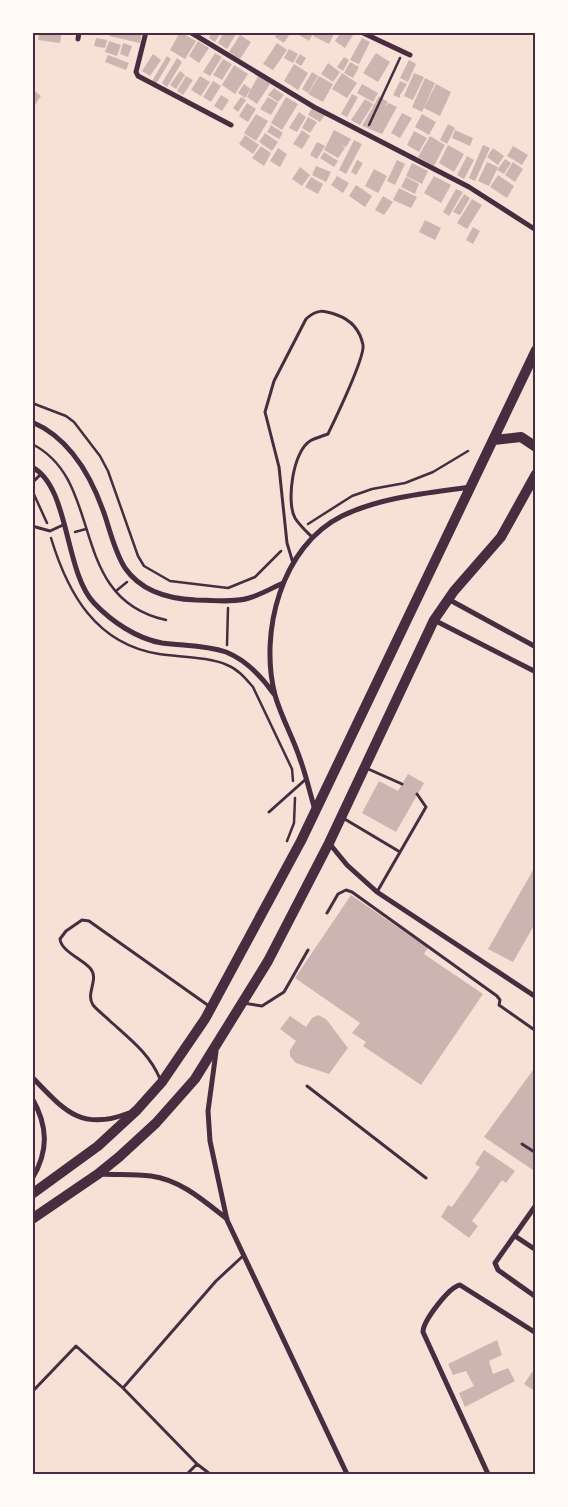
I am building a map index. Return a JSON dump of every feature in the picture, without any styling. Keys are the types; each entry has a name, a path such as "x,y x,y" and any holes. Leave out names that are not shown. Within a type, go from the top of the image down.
{"highway":[{"path":"32,1194 98,1146 137,1110 162,1082 211,1008 315,811 472,487 536,350"},
{"path":"494,440 521,437 536,447"},
{"path":"32,1219 98,1174 156,1123 195,1079 268,961 329,843 434,620 448,599 501,536 535,476"}],"street":[{"path":"78,39 80,32"},
{"path":"146,32 136,72 140,78 231,125"},
{"path":"190,32 314,107 469,187 536,230"},
{"path":"361,32 410,55"},
{"path":"32,422 46,427 70,448 85,469 99,498 113,542 126,568 159,595 185,599 228,601 249,598 284,583"},
{"path":"32,467 49,482 78,576 92,602 108,618 135,634 160,643 204,646 227,653 251,667 275,695"},
{"path":"315,811 306,778 275,695 270,644 272,619 284,583 293,565 314,539 341,516 363,507 425,493 472,487"},
{"path":"448,599 536,647"},
{"path":"434,620 536,672"},
{"path":"329,843 347,865 377,892 536,997"},
{"path":"216,1047 208,1112 210,1141 227,1220 347,1474"},
{"path":"32,1076 73,1114 88,1120 101,1121 116,1118 137,1110"},
{"path":"32,1098 45,1126 46,1141 40,1167 32,1179"},
{"path":"98,1174 152,1176 178,1184 198,1196 227,1220"},
{"path":"536,1205 495,1264 495,1267 536,1297"},
{"path":"515,1236 536,1250"},
{"path":"488,1474 423,1332 424,1324 450,1290 460,1284 536,1333"}],"lane":[{"path":"293,565 287,544 279,466 265,412 274,381 306,319 315,312 323,310 343,317 356,326 363,346 349,389 328,434 309,441 300,452 292,485 294,516 302,528 314,539"},
{"path":"32,482 42,474"},
{"path":"33,528 50,531 63,525"},
{"path":"365,767 402,784"},
{"path":"269,812 306,778"},
{"path":"377,892 426,807 417,794"},
{"path":"341,817 400,852"},
{"path":"327,913 338,894 346,890 352,892 497,996 500,1000 499,1005 536,1032"},
{"path":"162,1082 148,1056 94,1007 91,996 94,975 90,969 62,945 60,939 62,935 82,920 88,921 211,1008"},
{"path":"243,1003 262,1006 280,996 308,950"},
{"path":"307,1086 426,1178"},
{"path":"522,1144 536,1153"},
{"path":"123,1388 216,1281 244,1255"},
{"path":"32,1392 76,1346 123,1388 197,1464 210,1474"},
{"path":"187,1474 197,1464"}],"path":[{"path":"365,134 403,52"},
{"path":"32,403 66,416 74,422 100,456 108,471 138,556 144,566 170,581 228,588 255,577 287,544"},
{"path":"32,444 53,460 67,476 75,494 97,562 116,591 134,608 149,616 166,620"},
{"path":"302,528 329,508 352,496 372,489 404,483 433,472 468,451"},
{"path":"32,490 50,531 66,579 75,597 102,628 125,644 142,651 227,664 253,687 292,769 294,823 286,844"},
{"path":"227,664 228,588"}],"building":[{"path":"39,32 62,32 60,43 38,40"},
{"path":"110,32 142,32 140,43 109,36"},
{"path":"180,32 196,41 185,59 170,50"},
{"path":"212,32 221,32 215,42 209,38"},
{"path":"224,32 237,32 227,49 218,43"},
{"path":"278,32 291,32 284,43 275,37"},
{"path":"294,32 314,32 309,41"},
{"path":"315,32 335,32 329,44 313,36"},
{"path":"341,32 353,35 345,48 335,41"},
{"path":"240,35 251,42 240,59 229,52"},
{"path":"96,38 107,40 105,48 94,46"},
{"path":"362,38 370,42 359,64 350,60"},
{"path":"109,41 121,45 117,56 105,52"},
{"path":"198,41 209,48 199,63 189,56"},
{"path":"123,43 132,46 128,57 120,54"},
{"path":"277,43 287,50 273,70 263,64"},
{"path":"289,49 298,54 293,63 284,58"},
{"path":"215,53 222,57 210,76 203,72"},
{"path":"376,53 390,62 378,82 363,73"},
{"path":"153,54 161,60 150,76 142,71"},
{"path":"300,54 306,58 301,66 295,62"},
{"path":"108,55 129,63 126,70 105,62"},
{"path":"167,56 171,59 156,84 152,81"},
{"path":"344,57 349,60 343,71 337,67"},
{"path":"177,58 182,62 167,87 162,83"},
{"path":"223,59 232,64 222,80 213,75"},
{"path":"409,60 416,64 408,82 400,78"},
{"path":"350,62 359,67 353,78 344,73"},
{"path":"328,63 340,72 333,82 321,74"},
{"path":"294,64 308,73 298,90 284,81"},
{"path":"234,65 248,74 235,94 222,85"},
{"path":"180,71 185,75 176,89 170,85"},
{"path":"312,72 318,76 308,93 302,89"},
{"path":"342,73 357,83 347,98 332,89"},
{"path":"414,73 424,77 413,100 404,96"},
{"path":"186,76 193,80 183,95 177,91"},
{"path":"200,76 210,82 201,96 191,90"},
{"path":"258,76 270,84 257,104 247,97"},
{"path":"319,76 333,84 323,102 308,94"},
{"path":"425,78 435,83 422,112 412,107"},
{"path":"213,81 221,86 211,102 203,97"},
{"path":"400,81 407,84 400,94 400,98 393,95"},
{"path":"244,84 251,89 245,98 238,93"},
{"path":"362,84 378,93 373,102 357,93"},
{"path":"436,84 451,92 440,116 424,108"},
{"path":"274,88 284,95 278,102 268,95"},
{"path":"32,89 41,96 32,109"},
{"path":"352,94 358,97 347,117 341,114"},
{"path":"221,95 229,100 222,111 214,106"},
{"path":"379,96 388,102 385,107 389,103 397,107 382,134 362,126"},
{"path":"241,97 246,100 238,112 233,108"},
{"path":"268,97 278,103 271,115 260,109"},
{"path":"286,97 298,104 282,130 271,123"},
{"path":"365,99 373,104 360,125 351,120"},
{"path":"247,103 256,109 248,122 239,116"},
{"path":"312,108 325,115 320,122 308,115"},
{"path":"299,112 306,117 297,132 289,128"},
{"path":"402,113 412,118 400,138 391,133"},
{"path":"256,114 268,121 256,141 244,133"},
{"path":"422,114 436,122 429,135 415,127"},
{"path":"308,117 317,122 310,133 302,128"},
{"path":"448,124 455,128 447,144 440,140"},
{"path":"271,125 283,133 279,139 267,132"},
{"path":"302,130 310,136 302,149 293,144"},
{"path":"334,130 351,139 346,147 341,145 345,148 338,158 324,150"},
{"path":"455,130 473,138 470,146 452,138"},
{"path":"414,131 427,138 419,152 407,145"},
{"path":"265,133 278,142 272,151 259,142"},
{"path":"245,135 259,145 253,154 239,144"},
{"path":"430,136 445,145 434,166 418,157"},
{"path":"354,140 362,144 346,174 339,170"},
{"path":"317,142 325,146 317,159 310,155"},
{"path":"448,145 464,154 454,172 439,163"},
{"path":"483,145 490,148 475,181 469,178"},
{"path":"261,146 271,153 264,166 252,158"},
{"path":"513,146 528,155 522,165 507,156"},
{"path":"278,148 287,154 280,167 270,161"},
{"path":"493,148 504,156 498,165 487,157"},
{"path":"324,152 338,161 334,167 320,158"},
{"path":"467,156 474,160 464,179 457,175"},
{"path":"505,159 511,163 504,174 497,170"},
{"path":"357,160 363,163 356,175 351,172"},
{"path":"397,160 405,164 395,185 387,181"},
{"path":"487,162 498,167 489,186 478,181"},
{"path":"513,162 523,169 515,182 505,175"},
{"path":"412,163 428,171 422,184 406,176"},
{"path":"316,166 331,172 326,182 312,175"},
{"path":"300,167 310,175 302,186 292,179"},
{"path":"374,169 387,176 378,193 365,186"},
{"path":"498,175 514,186 507,198 490,187"},
{"path":"337,176 349,183 343,193 331,185"},
{"path":"434,176 451,185 441,203 424,193"},
{"path":"311,177 323,184 318,194 305,187"},
{"path":"406,177 419,184 415,194 401,187"},
{"path":"356,185 372,196 365,207 349,196"},
{"path":"399,188 417,197 411,208 393,200"},
{"path":"456,189 463,192 449,216 443,212"},
{"path":"464,194 470,198 460,215 453,212"},
{"path":"383,196 393,202 384,215 375,210"},
{"path":"472,199 482,205 467,229 457,223"},
{"path":"425,220 441,228 435,240 419,232"},
{"path":"473,227 480,231 473,244 466,240"},
{"path":"408,774 424,783 396,832 362,813 379,781 398,791"},
{"path":"536,865 536,922 513,962 488,949"},
{"path":"351,895 428,948 424,954 483,994 421,1085 363,1046 366,1042 352,1033 360,1023 295,978"},
{"path":"318,1015 326,1019 348,1048 329,1074 296,1063 290,1056 290,1050 296,1041 280,1029 290,1016 306,1027 312,1018"},
{"path":"536,1066 536,1172 484,1137"},
{"path":"484,1150 515,1171 506,1183 502,1180 472,1221 478,1226 469,1238 441,1217 448,1205 452,1207 480,1167 475,1164"},
{"path":"497,1340 502,1355 489,1361 493,1374 508,1368 515,1381 465,1407 459,1393 474,1386 466,1371 453,1375 448,1364"},
{"path":"532,1372 536,1374 536,1392 524,1384"}]}
